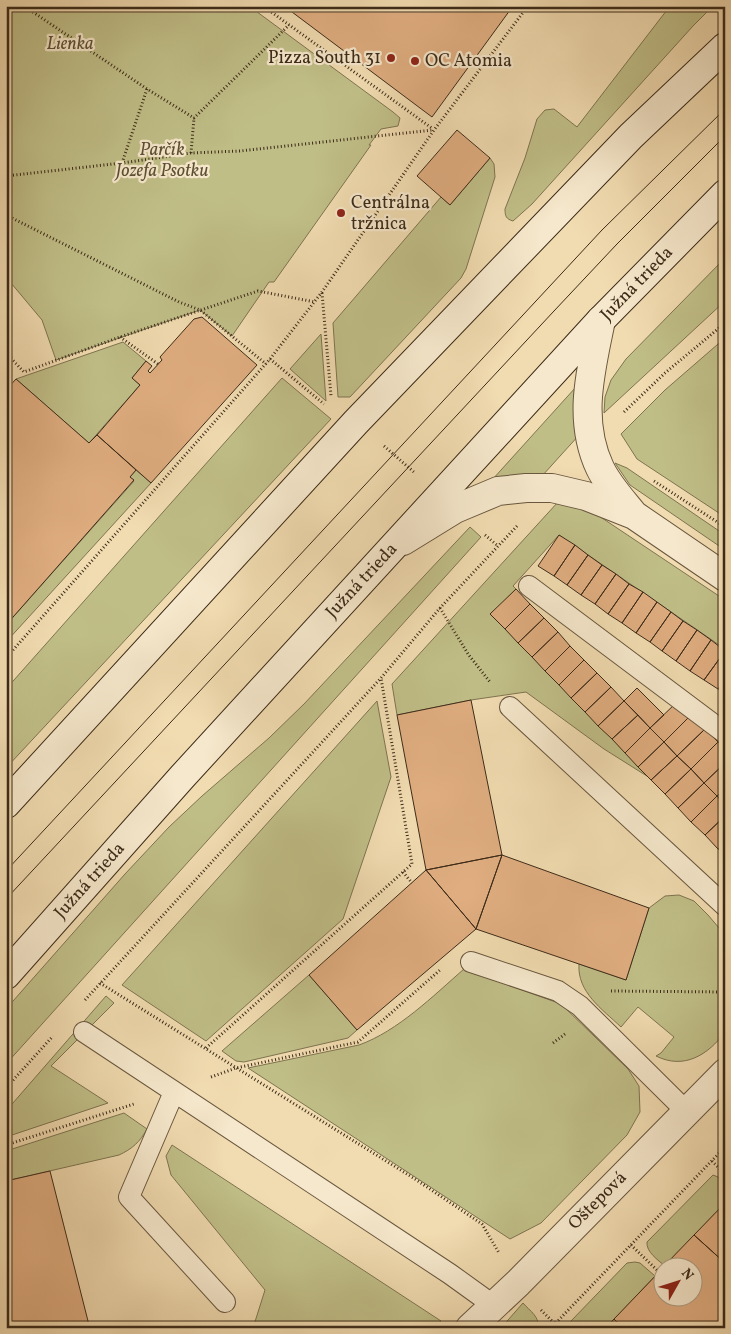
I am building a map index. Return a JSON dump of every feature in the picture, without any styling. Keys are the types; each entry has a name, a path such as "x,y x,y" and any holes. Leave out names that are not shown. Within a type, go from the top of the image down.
{"street":[{"path":"6,804 344,417 631,136 725,48"},
{"name":"Južná trieda","path":"6,975 188,770 391,549 448,503 601,320 725,194"},
{"path":"601,320 587,396 587,418 592,445 600,468 634,515"},
{"path":"448,503 498,491 526,488 552,488 586,496 634,515 725,577"},
{"name":"Oštepová","path":"470,1328 518,1283 725,1073"}],"lane":[{"path":"529,586 725,734"},
{"path":"510,707 725,906"},
{"path":"471,962 558,991 580,1006 687,1112"},
{"path":"84,1032 450,1274 493,1305"},
{"path":"174,1092 129,1197 225,1302"}],"path":[{"path":"24,6 147,89 194,118"},
{"path":"262,6 268,8 434,130"},
{"path":"6,658 266,364 315,302 434,130 528,6"},
{"path":"191,153 194,118 289,25"},
{"path":"122,163 147,89"},
{"path":"6,176 191,153 240,151 434,130"},
{"path":"6,215 179,302 200,310 266,364"},
{"path":"6,353 24,372 120,337 258,291 315,302"},
{"path":"322,292 344,417"},
{"path":"592,445 616,439 619,419 625,410 665,373 725,323"},
{"path":"120,337 158,364"},
{"path":"270,359 344,417 498,546"},
{"path":"646,476 725,527"},
{"path":"82,1004 381,678 440,608 552,488"},
{"path":"440,608 468,654 510,707"},
{"path":"206,1048 412,864 381,678"},
{"path":"403,872 412,882"},
{"path":"6,1145 174,1092 236,1068 358,1042 444,967"},
{"path":"100,983 415,1179 482,1224 528,1298 555,1324"},
{"path":"608,991 725,992"},
{"path":"6,1088 56,1032"},
{"path":"552,1328 725,1147"},
{"path":"712,1161 725,1174"},
{"path":"631,1245 654,1267"}],"green space":[{"name":"Parčík Jozefa Psotku","path":"6,6 249,6 393,112 400,118 398,126 381,129 274,282 269,282 232,336 200,310 56,360 42,320 6,277"},
{"path":"670,6 713,6 532,204 513,221 507,218 505,209 525,158 537,119 545,110 554,109 577,127"},
{"path":"490,158 494,164 495,177 466,269 461,278 350,397 338,397 333,323 441,197 450,205"},
{"path":"725,258 725,301 604,413 605,397 611,380 626,359"},
{"path":"321,334 326,401 290,369"},
{"path":"725,338 725,517 637,459 621,434 665,390"},
{"path":"123,342 146,361 132,378 140,385 89,443 16,379"},
{"path":"282,378 331,419 6,768 6,689"},
{"path":"576,387 580,434 542,476 492,480"},
{"path":"615,463 627,468 725,535 725,550 630,485"},
{"path":"136,470 151,483 6,642 6,630 8,627 6,625 134,481 130,477"},
{"path":"558,502 587,508 725,600 725,649 559,535 513,586 516,589 491,614 650,778 604,749 526,692 471,700 397,715 392,684"},
{"path":"470,527 481,537 6,1064 6,1009 169,827 269,738 304,704"},
{"path":"377,701 391,777 343,919 206,1041 122,985"},
{"path":"679,895 694,901 725,935 725,1032 703,1053 686,1061 666,1060 656,1056 661,1053 674,1037 638,1007 621,1027 592,999 586,991 579,974 579,964 626,980 649,908 665,896"},
{"path":"464,969 561,1004 628,1069 639,1086 640,1112 627,1135 541,1223 510,1239 248,1068 359,1045 373,1039 388,1031 414,1012"},
{"path":"309,975 357,1030 348,1038 244,1062 236,1061 222,1051"},
{"path":"106,996 114,1003 51,1066 108,1103 6,1137 6,1111"},
{"path":"124,1113 147,1129 142,1138 124,1153 6,1181 6,1151"},
{"path":"172,1145 441,1321 434,1328 253,1328 265,1290 171,1175 166,1156"},
{"path":"713,1175 725,1184 725,1203 675,1256 654,1256 648,1249 647,1242"},
{"path":"627,1263 640,1263 654,1277 606,1328 571,1328 569,1326 571,1321"},
{"path":"523,1303 536,1317 538,1328 501,1328"}],"building":[{"name":"OC Atomia","path":"284,6 513,6 432,117"},
{"path":"457,130 490,158 450,205 417,176"},
{"path":"202,317 257,365 151,483 97,435 140,385 132,378 146,361 152,366 148,371 150,373 162,360 160,357 194,319"},
{"path":"16,379 89,443 97,435 136,470 130,477 134,480 6,625 6,390"},
{"path":"559,535 575,545 554,576 538,566"},
{"path":"575,545 588,555 567,585 554,576"},
{"path":"588,555 602,565 581,595 567,585"},
{"path":"602,565 616,574 595,604 581,595"},
{"path":"616,574 629,584 608,614 595,604"},
{"path":"629,584 643,592 622,623 608,614"},
{"path":"516,589 530,604 505,629 490,614"},
{"path":"643,592 657,602 636,633 622,623"},
{"path":"657,602 671,612 650,642 636,633"},
{"path":"530,604 544,618 518,643 505,629"},
{"path":"671,612 683,621 662,651 650,642"},
{"path":"544,618 558,632 532,657 518,643"},
{"path":"683,621 697,630 676,661 662,651"},
{"path":"697,630 711,640 690,671 676,661"},
{"path":"558,632 570,646 545,671 532,657"},
{"path":"711,640 725,651 704,680 690,671"},
{"path":"570,646 584,660 559,685 545,671"},
{"path":"725,651 725,679 718,689 704,680"},
{"path":"584,660 597,673 571,698 559,685"},
{"path":"597,673 611,687 585,712 571,698"},
{"path":"725,679 725,694 718,689"},
{"path":"611,687 624,701 598,726 585,712"},
{"path":"637,688 664,715 650,728 624,701"},
{"path":"471,700 502,855 426,870 397,715"},
{"path":"624,701 638,715 612,739 598,726"},
{"path":"678,701 691,715 664,742 650,728"},
{"path":"638,715 650,728 625,753 612,739"},
{"path":"691,715 705,729 677,756 664,742"},
{"path":"650,728 664,742 638,767 625,753"},
{"path":"705,729 718,742 691,769 677,756"},
{"path":"664,742 677,756 651,780 638,767"},
{"path":"718,742 725,749 725,763 704,783 691,769"},
{"path":"677,756 691,769 665,794 651,780"},
{"path":"725,763 725,789 717,796 704,783"},
{"path":"691,769 704,783 678,808 665,794"},
{"path":"704,783 717,796 691,822 678,808"},
{"path":"725,789 725,805 717,796"},
{"path":"717,796 725,805 725,816 705,835 691,822"},
{"path":"725,816 725,843 718,849 705,835"},
{"path":"725,843 725,856 718,849"},
{"path":"502,855 649,908 626,980 476,929"},
{"path":"502,855 476,929 426,870"},
{"path":"426,870 476,929 357,1030 309,975"},
{"path":"50,1171 89,1325 78,1328 9,1328 6,1318 6,1181"},
{"path":"725,1203 725,1263 694,1235"},
{"path":"694,1235 725,1263 725,1322 720,1328 623,1328 614,1319 654,1277 654,1306 704,1306 704,1256 674,1256"},
{"path":"614,1319 623,1328 606,1328"}],"tram line":[{"path":"6,871 602,230 725,109"},
{"path":"6,899 617,244 725,136"}],"place":[{"name":"Pizza South 31","path":"391,58"},
{"name":"OC Atomia","path":"415,61"},
{"name":"Centrálna tržnica","path":"341,213"}],"park label":[{"name":"Lienka","path":"70,44"}]}
